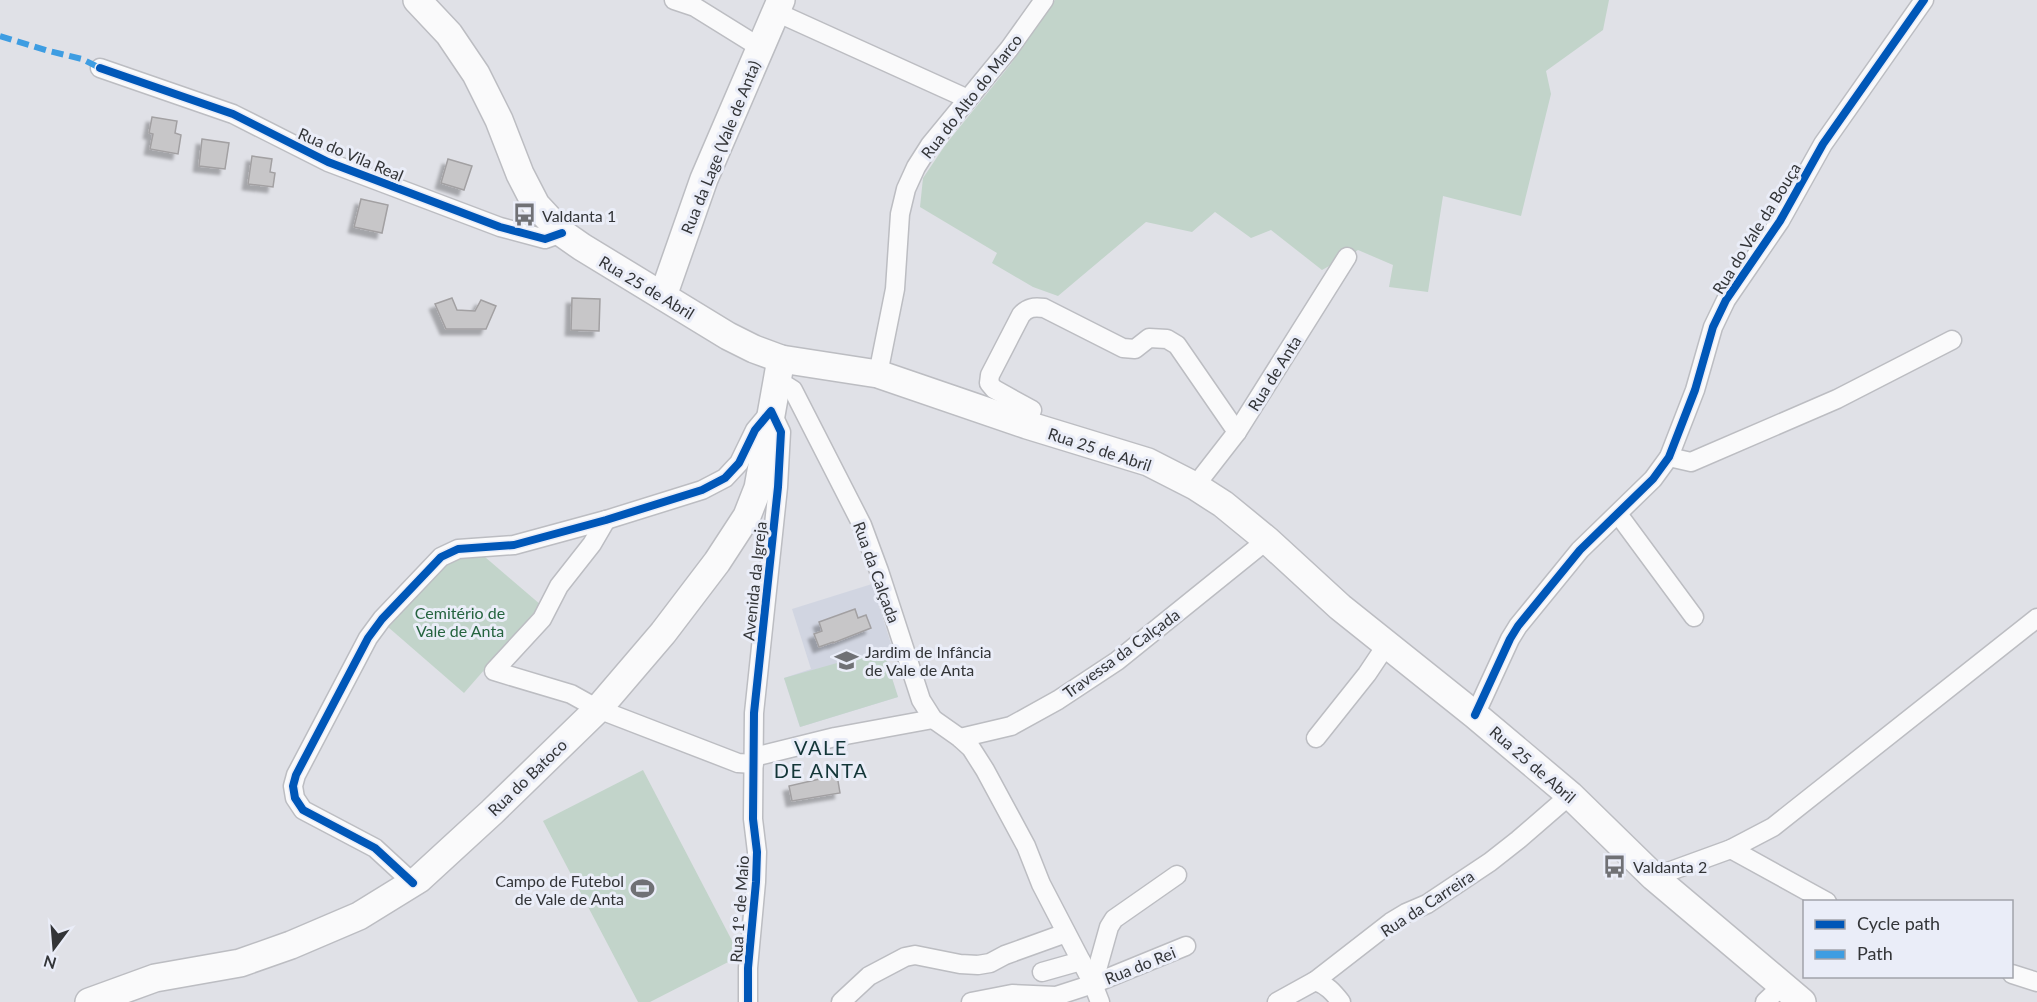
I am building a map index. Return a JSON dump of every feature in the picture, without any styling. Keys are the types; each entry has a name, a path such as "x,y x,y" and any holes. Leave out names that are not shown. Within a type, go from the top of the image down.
{"main road":[{"name":"Rua 25 de Abril","path":"420,1 449,34 476,74 499,120 519,174 536,205 562,233 754,350 779,369 878,374 1027,425 1148,462 1195,486 1223,504 1267,540 1340,608 1475,715 1570,795 1654,877 1784,996"},
{"name":"Rua da Lage (Vale de Anta)","path":"663,296 705,179 779,6"},
{"name":"Rua do Batoco","path":"89,1002 155,978 240,963 291,945 359,916 413,883 492,812 598,709 663,633 717,562 747,516 758,488 779,369"}],"street":[{"path":"674,0 694,7 761,48"},
{"name":"Rua do Alto do Marco","path":"878,374 895,289 900,214 906,189 930,145 1009,49 1044,0"},
{"name":"Rua do Vale da Bouça","path":"1475,715 1509,639 1518,626 1580,550 1653,479 1669,457 1695,390 1713,327 1726,300 1780,221 1823,144 1924,0"},
{"path":"779,6 968,99"},
{"name":"Rua do Vila Real","path":"100,68 233,114 328,162 500,227 545,239 562,233"},
{"name":"Rua de Anta","path":"1195,486 1237,432 1347,257"},
{"path":"1027,425 1032,410 994,390 989,383 990,375 1022,315 1026,309 1034,307 1044,308 1124,348 1136,349 1149,338 1167,339 1177,345 1237,432"},
{"path":"1669,457 1691,462 1837,399 1952,340"},
{"name":"Rua da Calçada","path":"779,369 794,390 862,525 921,700 933,719 971,748 985,770 1026,846 1041,884 1100,1002"},
{"path":"413,883 375,848 303,810 295,798 293,786 296,775 346,678 368,638 382,619 441,556 458,549 514,545 606,520 702,490 725,478 739,463 755,430 771,411"},
{"name":"Avenida da Igreja","path":"753,819 754,713 778,487 781,432 771,411"},
{"path":"1618,514 1694,617"},
{"path":"606,520 592,544 559,586 542,619 494,671 570,694 598,709 738,763 834,737 933,719"},
{"name":"Travessa da Calçada","path":"960,738 1011,726 1058,700 1116,661 1267,540"},
{"path":"1654,877 1731,849 1773,826 2037,618"},
{"path":"1316,738 1367,674 1387,644"},
{"name":"Rua da Carreira","path":"1277,1002 1315,981 1391,922 1426,904 1490,862 1570,795"},
{"name":"Rua 1º de Maio","path":"748,1002 748,968 757,852 753,819"},
{"path":"1731,849 1823,900"},
{"path":"1093,984 1109,927 1114,919 1177,875"},
{"path":"841,1002 869,976 905,957 915,955 960,964 978,965 990,963 1005,955 1066,933"},
{"name":"Rua do Rei","path":"971,1002 1012,994 1056,996 1093,984 1186,946"},
{"path":"1042,972 1081,961"},
{"path":"2013,974 2037,982"},
{"path":"1315,981 1324,984 1341,1002"}],"shaded area":[{"name":"Jardim de Infância de Vale de Anta","path":"872,584 892,647 883,650 898,697 800,727 784,678 811,669 792,609"}],"green space":[{"path":"1055,0 1609,0 1603,30 1546,71 1551,94 1521,216 1443,196 1428,292 1389,287 1393,265 1358,250 1322,270 1271,230 1251,238 1215,212 1192,232 1146,222 1058,296 1033,287 992,263 997,253 920,207 923,178 946,144 1010,65"},
{"name":"Cemitério de Vale de Anta","path":"466,555 485,557 541,605 464,693 388,627 435,573 450,560"},
{"path":"883,650 898,697 800,727 784,678"},
{"name":"Campo de Futebol de Vale de Anta","path":"643,770 740,956 650,1002 638,1002 543,821"}],"building":[{"path":"152,117 177,121 175,133 181,135 178,154 150,149 153,134 149,133"},
{"path":"202,139 229,143 225,169 199,166"},
{"path":"252,156 272,159 270,172 275,173 273,187 248,184"},
{"path":"448,159 472,166 464,190 441,183"},
{"path":"361,199 388,205 382,233 354,227"},
{"path":"452,298 457,310 475,311 481,300 496,306 486,329 446,329 435,304"},
{"path":"572,298 600,299 599,331 571,330"},
{"path":"855,609 858,618 866,615 871,628 819,647 814,634 822,631 819,622"},
{"path":"837,775 840,793 792,801 789,786"}],"marked path":[{"path":"0,36 82,59 100,68"}],"cycle path":[{"path":"1475,715 1518,626 1580,550 1653,479 1669,457 1695,390 1713,327 1726,300 1780,221 1823,144 1924,0"},
{"path":"100,68 233,114 328,162 500,227 545,239 562,233"},
{"path":"413,883 375,848 303,810 295,798 293,786 296,775 368,638 382,619 441,557 458,549 514,545 606,520 702,490 725,478 739,463 755,430 771,411 781,432 778,487 754,713 753,819 757,852 748,968 748,1002"}],"place":[{"name":"Valdanta 1","path":"524,215"},
{"name":"Jardim de Infância de Vale de Anta","path":"847,660"},
{"name":"Valdanta 2","path":"1615,866"},
{"name":"Campo de Futebol de Vale de Anta","path":"642,889"}],"district":[{"name":"VALE DE ANTA","path":"821,758"}]}
